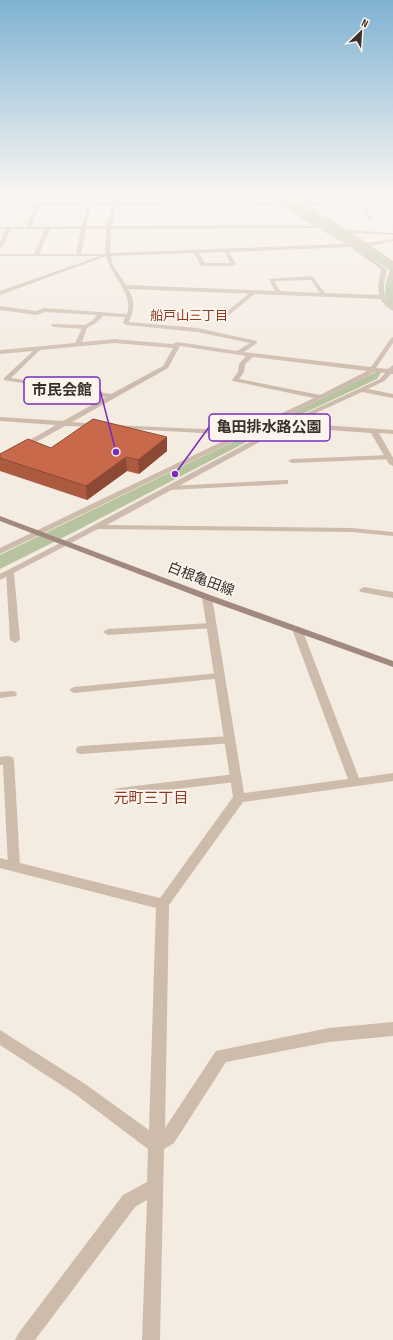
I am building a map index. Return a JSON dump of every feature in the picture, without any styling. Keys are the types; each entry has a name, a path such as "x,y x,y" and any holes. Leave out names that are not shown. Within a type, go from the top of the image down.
{"main road":[{"name":"白根亀田線","path":"0,518 207,597 393,664"}],"street":[{"path":"0,256 17,256"},
{"path":"0,293 106,256"},
{"path":"108,256 110,265 125,286 131,300 132,309 126,323 197,330 255,342 238,353"},
{"path":"198,256 203,265 233,264 229,256"},
{"path":"365,256 384,269 380,292 388,305 393,309"},
{"path":"383,257 393,257"},
{"path":"383,257 393,263"},
{"path":"278,292 271,280 312,278 323,294"},
{"path":"125,286 383,297"},
{"path":"226,315 254,292"},
{"path":"0,308 36,313 44,310 130,316"},
{"path":"54,325 85,327 94,322 102,314"},
{"path":"78,344 85,327"},
{"path":"0,551 366,375 372,370 393,339"},
{"path":"0,352 78,344 115,342 173,346 178,344 251,355 372,370 392,370"},
{"path":"0,460 166,367 178,344"},
{"path":"0,347 14,350"},
{"path":"38,348 6,379 112,396"},
{"path":"251,355 242,364 241,372 235,380 321,396"},
{"path":"0,578 285,425 382,380 392,370"},
{"path":"349,383 363,390 393,396"},
{"path":"0,419 62,424 246,433"},
{"path":"285,425 393,432"},
{"path":"374,431 393,464"},
{"path":"292,461 389,457"},
{"path":"169,488 285,482"},
{"path":"97,527 352,530 393,534"},
{"path":"10,573 15,640"},
{"path":"364,590 393,595"},
{"path":"207,597 239,798"},
{"path":"108,632 211,626"},
{"path":"297,629 355,782"},
{"path":"74,690 219,676"},
{"path":"0,695 12,694"},
{"path":"81,750 230,740"},
{"path":"0,761 8,760 14,866"},
{"path":"151,1340 163,904 239,798 393,777"},
{"path":"119,792 235,778"},
{"path":"0,862 163,904"},
{"path":"156,1145 168,1137 221,1056 292,1042 369,1030 393,1029"},
{"path":"0,1037 80,1089 156,1145"},
{"path":"24,1340 129,1201 155,1187"}],"green space":[{"path":"368,256 380,256 393,265 393,307 386,299 385,295 390,270"},
{"path":"382,371 377,379 283,423 0,569 0,555 376,372"}],"building":[{"path":"93,419 167,437 138,460 126,457 86,486 0,458 0,454 28,439 51,448"}],"place":[{"name":"市民会館","path":"116,452"},
{"name":"亀田排水路公園","path":"175,474"}],"district":[{"name":"船戸山三丁目","path":"189,316"},
{"name":"元町三丁目","path":"151,798"}]}
